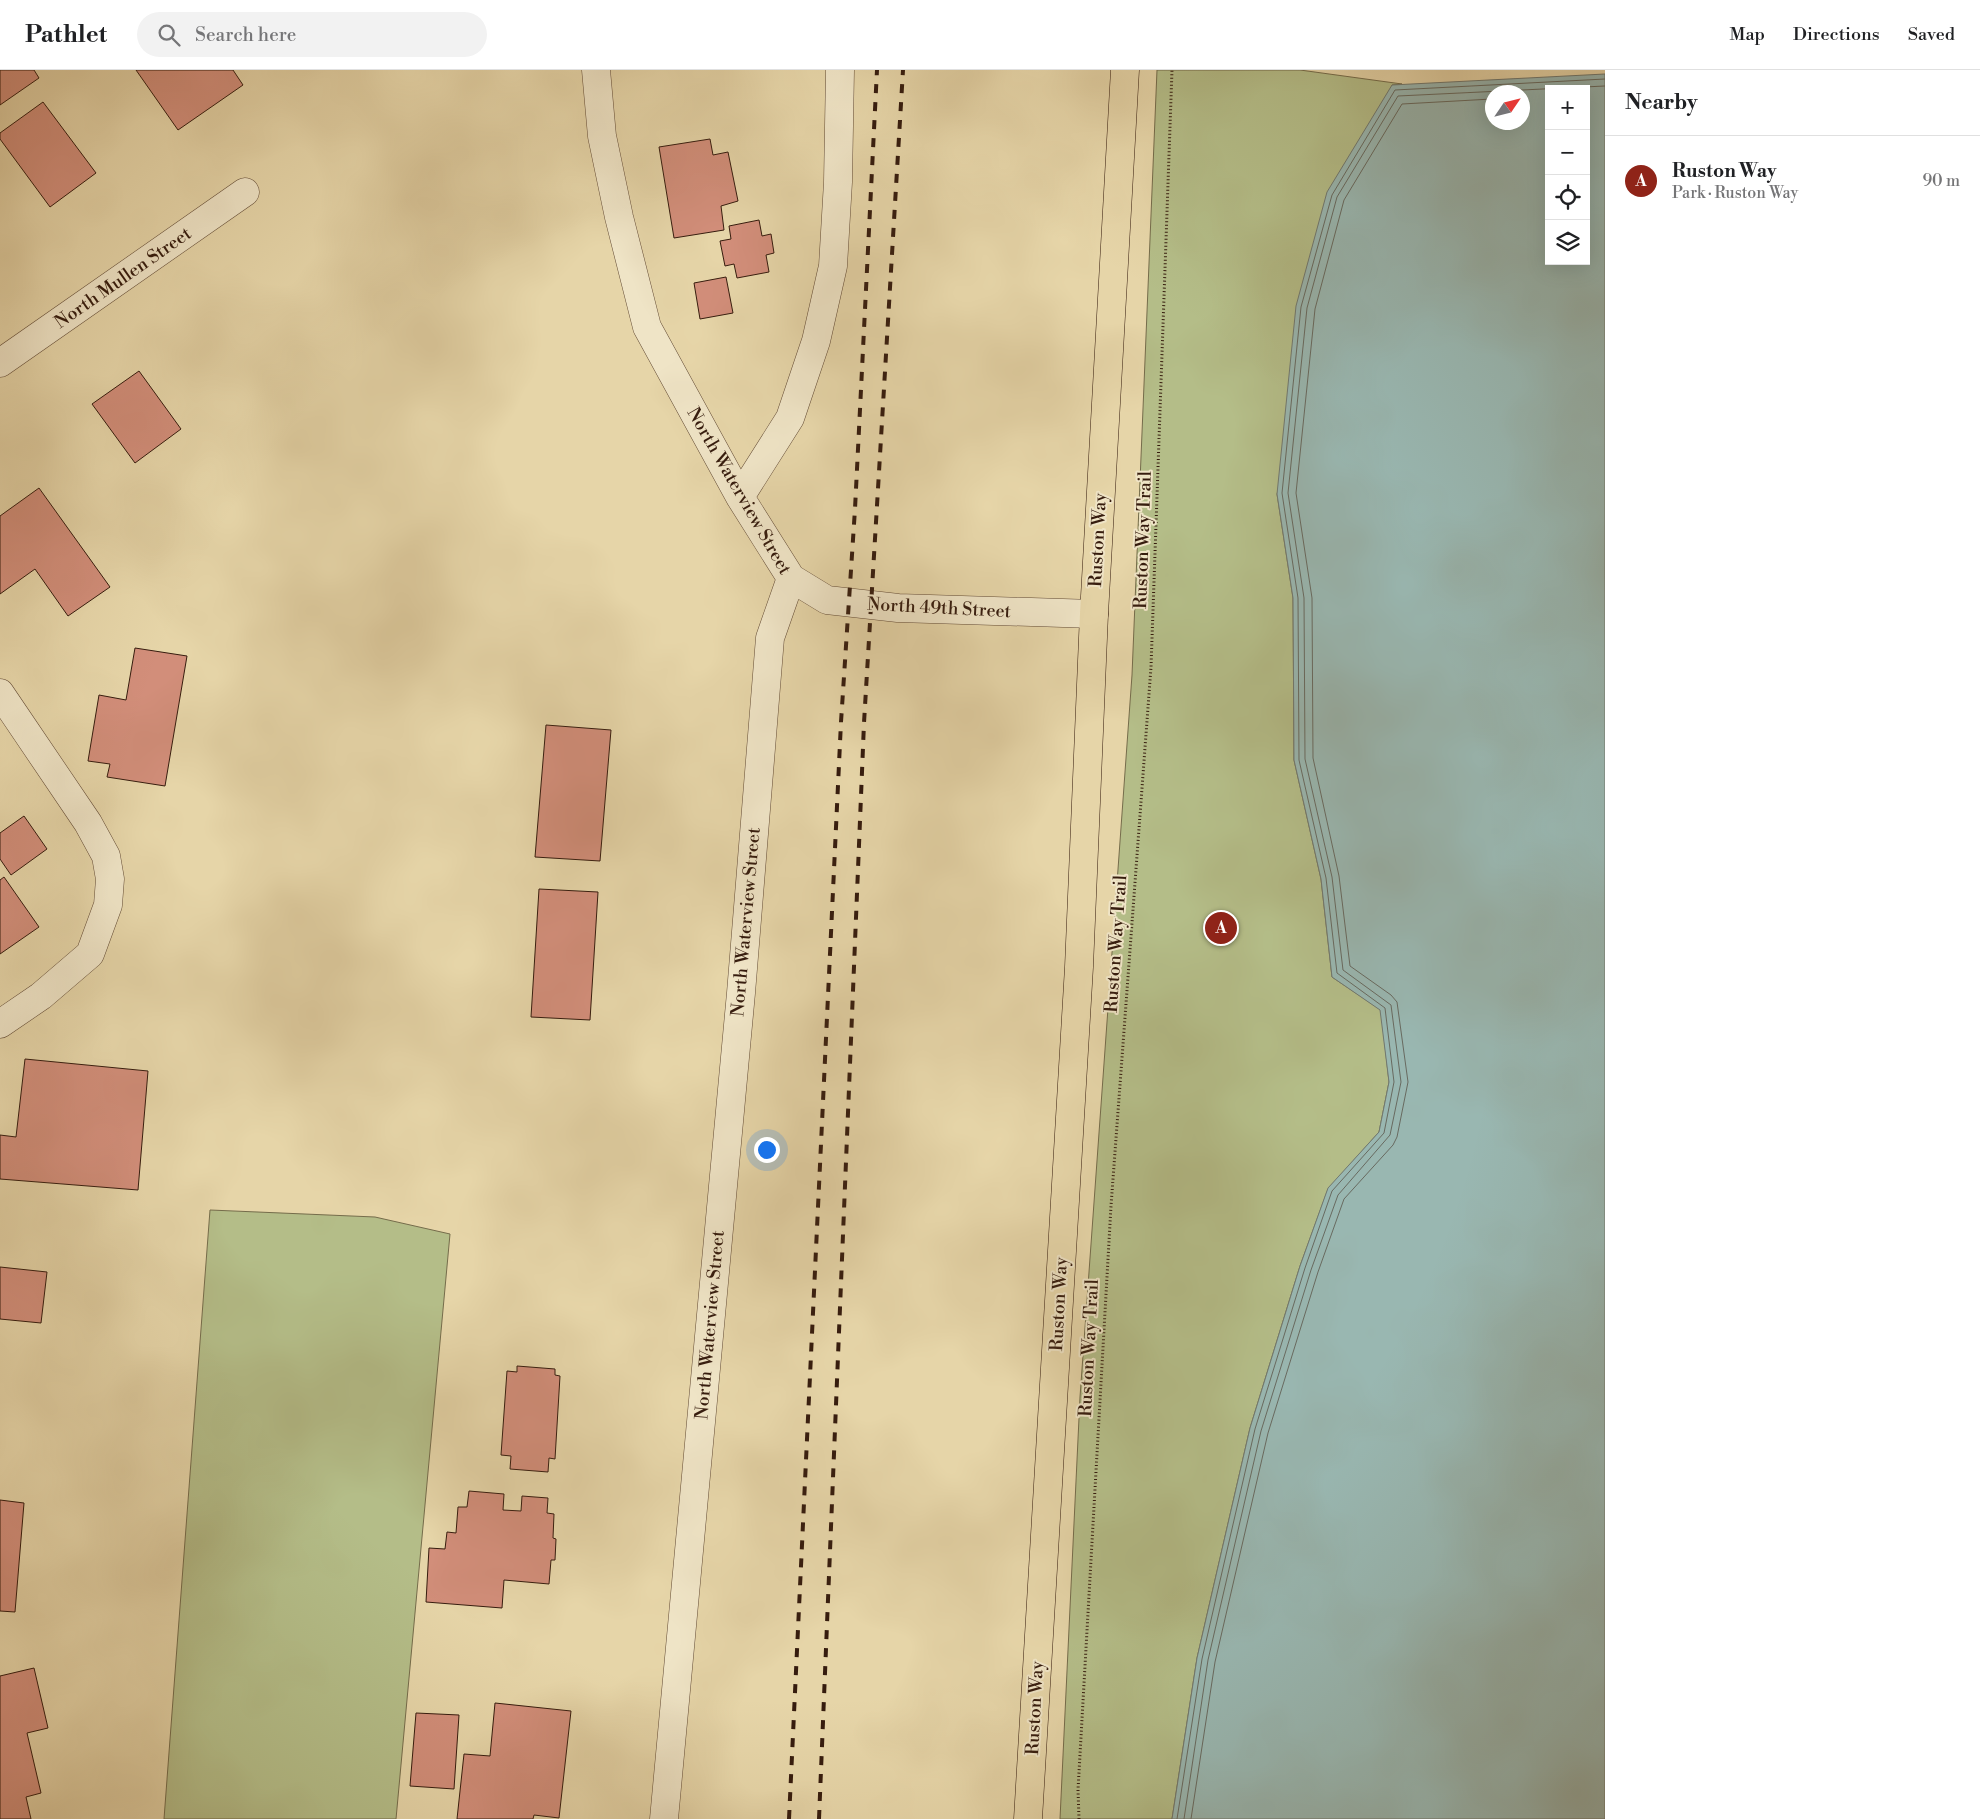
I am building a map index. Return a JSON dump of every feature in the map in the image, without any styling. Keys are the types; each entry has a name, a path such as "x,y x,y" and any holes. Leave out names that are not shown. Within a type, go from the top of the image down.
{"main road":[{"name":"Ruston Way","path":"1028,1819 1079,967 1094,614 1125,70"}],"street":[{"name":"North Waterview Street","path":"596,70 602,136 646,327 740,497 791,578 770,638 741,992 664,1819"},
{"path":"740,497 790,418 816,341 833,266 838,182 840,70"},
{"name":"North Mullen Street","path":"0,363 246,192"},
{"name":"North 49th Street","path":"791,578 827,600 898,608 1094,614"},
{"path":"0,1024 41,996 90,954 108,905 109,869 99,842 3,704"}],"path":[{"name":"Ruston Way Trail","path":"1079,1819 1078,1790 1111,1206 1151,667 1172,70"}],"green space":[{"path":"1157,70 1300,70 1402,84 1392,85 1277,494 1293,598 1294,760 1321,879 1332,977 1381,1010 1389,1082 1379,1132 1328,1189 1300,1266 1250,1428 1197,1658 1172,1819 1060,1819 1080,1397 1132,675"},
{"path":"210,1210 375,1217 450,1234 396,1819 164,1819"}],"water":[{"path":"1605,74 1605,1819 1172,1819 1197,1658 1250,1428 1300,1266 1328,1188 1379,1132 1389,1082 1380,1010 1332,977 1321,879 1294,760 1293,598 1277,494 1296,306 1327,192 1392,85"}],"building":[{"path":"0,70 34,70 39,78 0,105"},
{"path":"136,70 233,70 243,85 178,130"},
{"path":"43,102 96,173 50,207 0,139 0,133"},
{"path":"710,139 713,155 728,152 738,201 721,206 724,230 674,238 659,147"},
{"path":"759,220 762,236 771,234 774,253 766,255 769,272 737,278 734,264 725,266 720,241 731,239 729,226"},
{"path":"726,277 733,313 700,319 694,283"},
{"path":"139,371 181,429 135,463 92,404"},
{"path":"39,488 110,587 68,616 35,569 0,594 0,516"},
{"path":"135,648 187,656 165,786 107,777 110,764 88,761 99,695 126,700"},
{"path":"546,725 611,730 600,861 535,857"},
{"path":"24,816 47,849 11,875 0,859 0,833"},
{"path":"4,877 39,927 0,954 0,880"},
{"path":"539,889 598,892 590,1020 531,1017"},
{"path":"25,1059 148,1071 138,1190 0,1179 0,1135 16,1137"},
{"path":"0,1267 47,1272 41,1323 0,1319"},
{"path":"517,1366 555,1369 555,1375 560,1376 555,1459 549,1458 548,1472 510,1469 511,1456 501,1455 507,1371 517,1372"},
{"path":"469,1491 504,1494 503,1510 521,1511 522,1496 548,1498 547,1513 554,1514 553,1538 556,1539 555,1560 551,1560 549,1584 504,1580 502,1608 426,1602 429,1548 445,1549 447,1532 456,1533 458,1507 467,1507"},
{"path":"0,1500 24,1503 15,1612 0,1611"},
{"path":"34,1668 48,1728 27,1733 41,1793 26,1797 31,1819 0,1819 0,1676"},
{"path":"495,1703 571,1711 559,1818 534,1815 533,1819 457,1819 464,1754 490,1756"},
{"path":"416,1713 459,1715 454,1789 410,1786"}],"railway":[{"path":"789,1819 841,722 855,509 877,70"},
{"path":"819,1819 864,723 903,70"}],"place":[{"name":"Ruston Way","path":"1221,928"}]}
